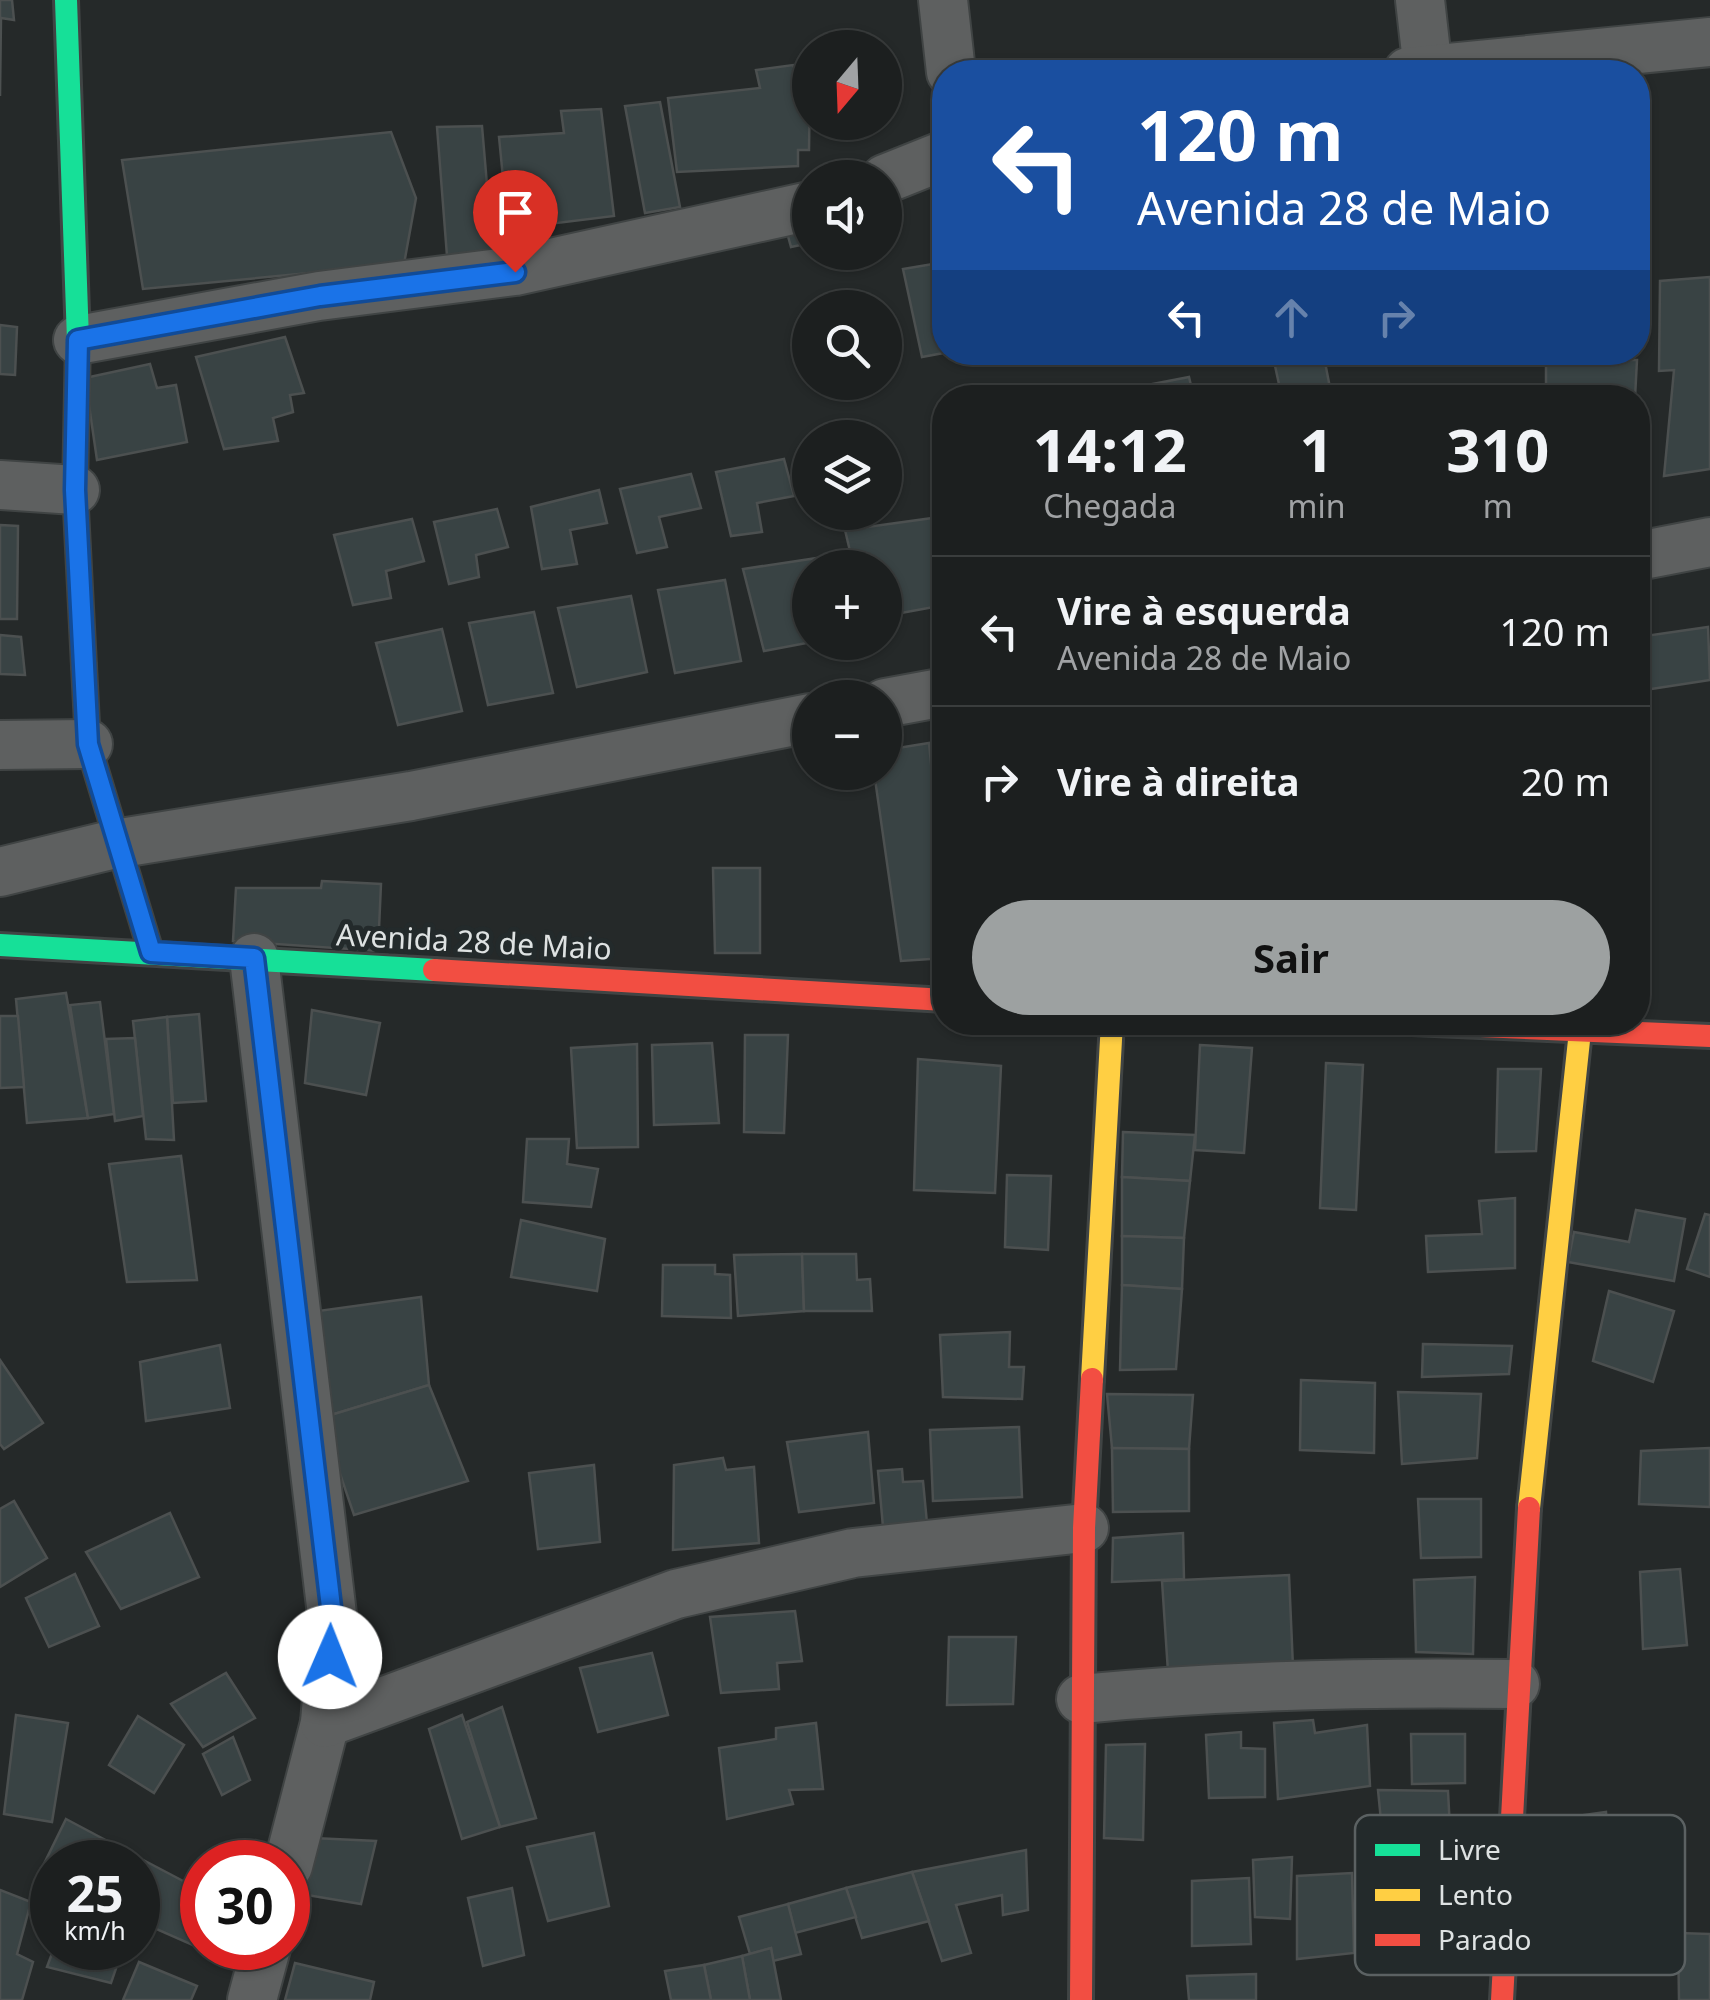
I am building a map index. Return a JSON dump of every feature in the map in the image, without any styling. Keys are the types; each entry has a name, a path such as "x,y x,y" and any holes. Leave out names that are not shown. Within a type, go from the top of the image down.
{"street":[{"path":"66,0 78,340 75,490 88,744 115,844 151,952"},
{"path":"942,0 950,60"},
{"path":"1418,60 1420,0"},
{"path":"1529,60 1710,42"},
{"path":"902,173 932,161"},
{"path":"78,340 320,296 515,272 792,210"},
{"path":"0,485 75,490"},
{"path":"1650,554 1710,542"},
{"path":"902,701 932,695"},
{"path":"0,872 115,844 412,796 792,722"},
{"path":"0,745 88,744"},
{"name":"Avenida 28 de Maio","path":"0,946 932,999"},
{"path":"254,958 333,1624 325,1723 295,1840"},
{"path":"1650,1034 1710,1036"},
{"path":"1081,2000 1084,1528 1111,1035"},
{"path":"1510,1815 1515,1684 1556,1220 1579,1035"},
{"path":"325,1723 676,1594 853,1553 1084,1528"},
{"path":"1082,1699 1198,1688 1341,1682 1515,1684"},
{"path":"252,2000 260,1970"},
{"path":"1502,2000 1503,1975"}],"building":[{"path":"0,0 12,0 14,20 1,18 0,96"},
{"path":"792,65 792,140 809,140 809,150 798,150 798,160 792,160 792,166 677,172 668,98 760,88 756,70"},
{"path":"660,102 680,207 645,213 625,106"},
{"path":"601,109 614,216 508,229 499,137 564,133 561,111"},
{"path":"482,126 493,255 447,256 437,127"},
{"path":"391,132 416,198 404,264 143,289 122,160"},
{"path":"792,228 792,247 791,247 786,229"},
{"path":"932,264 932,355 922,357 903,269"},
{"path":"1710,277 1710,469 1664,476 1674,370 1659,371 1660,281"},
{"path":"0,325 17,327 15,375 0,374"},
{"path":"285,337 304,393 290,395 293,412 273,418 278,441 224,449 196,357"},
{"path":"150,364 157,388 176,385 187,442 97,460 85,378"},
{"path":"1275,365 1326,365 1329,385 1279,385"},
{"path":"1546,365 1637,365 1636,385 1546,385"},
{"path":"1189,377 1191,385 1147,385"},
{"path":"784,459 792,496 757,503 762,532 731,536 716,472"},
{"path":"691,474 701,508 659,517 667,547 637,553 620,489"},
{"path":"599,490 607,523 570,530 577,564 542,569 531,507"},
{"path":"497,509 508,547 476,555 479,577 449,584 434,522"},
{"path":"932,518 932,607 902,613 902,550 850,550 845,530 902,530 902,522"},
{"path":"412,519 424,561 386,571 391,598 353,605 334,535"},
{"path":"0,525 18,526 17,619 0,619"},
{"path":"792,562 792,646 764,651 743,569"},
{"path":"725,580 741,661 675,673 658,590"},
{"path":"631,596 647,672 577,687 558,608"},
{"path":"534,612 553,693 488,705 469,623"},
{"path":"1708,627 1710,680 1650,689 1650,635"},
{"path":"442,629 462,711 398,725 376,643"},
{"path":"0,635 21,637 25,675 0,674"},
{"path":"929,743 932,959 901,961 877,790 902,790 902,747"},
{"path":"713,868 760,868 760,953 715,953"},
{"path":"322,881 381,884 378,951 233,941 236,888 321,888"},
{"path":"66,993 88,1118 27,1123 16,999"},
{"path":"100,1002 114,1114 88,1118 70,1005"},
{"path":"312,1010 380,1023 366,1095 305,1083"},
{"path":"199,1014 206,1101 173,1103 167,1017"},
{"path":"0,1016 18,1016 24,1087 0,1088"},
{"path":"167,1017 174,1140 146,1139 133,1021"},
{"path":"745,1035 788,1035 784,1133 744,1132"},
{"path":"135,1038 143,1116 115,1121 106,1039"},
{"path":"712,1043 719,1123 654,1125 652,1045"},
{"path":"637,1044 638,1147 577,1148 571,1048"},
{"path":"1200,1045 1252,1048 1244,1153 1195,1150"},
{"path":"918,1059 1001,1066 995,1193 914,1190"},
{"path":"1326,1063 1363,1065 1356,1210 1320,1208"},
{"path":"1498,1069 1541,1069 1536,1151 1496,1152"},
{"path":"1123,1132 1195,1135 1190,1181 1122,1177"},
{"path":"527,1139 569,1139 567,1164 598,1169 591,1207 523,1202"},
{"path":"181,1156 197,1280 127,1282 109,1164"},
{"path":"1007,1175 1051,1176 1048,1250 1005,1247"},
{"path":"1122,1177 1190,1181 1184,1238 1122,1236"},
{"path":"1515,1198 1515,1268 1428,1272 1426,1236 1482,1234 1479,1201"},
{"path":"1636,1210 1685,1219 1674,1281 1568,1262 1574,1232 1629,1242"},
{"path":"1705,1214 1710,1215 1710,1277 1687,1269"},
{"path":"521,1220 605,1239 597,1291 511,1277"},
{"path":"1122,1236 1184,1238 1182,1289 1122,1285"},
{"path":"802,1254 804,1311 738,1316 734,1255"},
{"path":"802,1254 856,1254 857,1280 870,1279 872,1311 804,1311"},
{"path":"663,1265 715,1265 715,1274 730,1275 731,1318 662,1316"},
{"path":"1122,1285 1182,1289 1176,1369 1120,1370"},
{"path":"1609,1291 1674,1311 1653,1382 1593,1361"},
{"path":"421,1297 429,1385 321,1418 318,1311"},
{"path":"1010,1332 1009,1367 1024,1367 1022,1399 943,1397 940,1335"},
{"path":"1423,1344 1512,1346 1509,1374 1422,1377"},
{"path":"220,1345 230,1408 146,1421 140,1362"},
{"path":"0,1360 43,1423 4,1449 0,1444"},
{"path":"1301,1380 1375,1383 1374,1453 1300,1450"},
{"path":"429,1385 468,1481 354,1515 321,1418"},
{"path":"1398,1392 1481,1394 1477,1458 1402,1464"},
{"path":"1107,1394 1193,1395 1189,1449 1112,1448"},
{"path":"1019,1427 1022,1497 933,1501 930,1430"},
{"path":"868,1432 874,1503 799,1512 787,1442"},
{"path":"1112,1448 1189,1449 1189,1511 1113,1512"},
{"path":"1710,1448 1710,1507 1639,1504 1641,1451"},
{"path":"723,1458 726,1470 754,1467 759,1543 673,1550 674,1465"},
{"path":"594,1465 600,1542 538,1549 529,1473"},
{"path":"902,1469 903,1482 923,1481 927,1523 883,1527 878,1471"},
{"path":"1418,1499 1481,1499 1481,1557 1421,1558"},
{"path":"14,1501 47,1558 0,1587 0,1509"},
{"path":"170,1513 199,1577 121,1609 86,1552"},
{"path":"1183,1533 1184,1579 1112,1582 1113,1538"},
{"path":"1680,1569 1687,1645 1643,1649 1640,1572"},
{"path":"75,1574 99,1626 49,1647 26,1598"},
{"path":"1289,1575 1293,1667 1168,1672 1162,1581"},
{"path":"1475,1577 1473,1654 1416,1652 1414,1580"},
{"path":"795,1611 802,1661 777,1663 779,1689 721,1693 710,1617"},
{"path":"949,1637 1016,1637 1013,1704 947,1705"},
{"path":"652,1653 668,1715 598,1732 580,1668"},
{"path":"226,1673 255,1718 203,1747 171,1704"},
{"path":"502,1707 536,1818 500,1827 467,1722"},
{"path":"16,1715 68,1723 52,1822 4,1814"},
{"path":"462,1715 500,1827 462,1839 429,1729"},
{"path":"138,1716 184,1745 154,1793 109,1765"},
{"path":"1313,1720 1315,1733 1367,1725 1370,1786 1278,1799 1274,1723"},
{"path":"816,1723 823,1789 789,1790 793,1804 727,1819 719,1748 776,1739 776,1728"},
{"path":"1241,1732 1241,1748 1265,1749 1265,1797 1209,1798 1206,1735"},
{"path":"1411,1734 1465,1734 1465,1783 1412,1784"},
{"path":"233,1737 250,1780 222,1795 203,1754"},
{"path":"1145,1744 1143,1840 1104,1838 1106,1745"},
{"path":"1378,1790 1448,1791 1449,1815 1380,1815"},
{"path":"66,1819 105,1840 56,1840"},
{"path":"594,1833 609,1906 548,1921 527,1847"},
{"path":"313,1838 376,1841 361,1904 310,1896"},
{"path":"1026,1850 1028,1910 1003,1915 1002,1895 956,1905 971,1953 942,1961 912,1872"},
{"path":"1292,1857 1290,1919 1255,1917 1253,1860"},
{"path":"160,1869 180,1879 180,1939 160,1931"},
{"path":"912,1872 929,1921 862,1938 846,1888"},
{"path":"1352,1873 1354,1953 1297,1959 1297,1876"},
{"path":"1249,1878 1251,1944 1192,1946 1192,1881"},
{"path":"512,1888 524,1955 483,1966 468,1898"},
{"path":"846,1888 856,1917 795,1933 788,1904"},
{"path":"0,1890 30,1902 17,1954 30,1960 31,1970 22,2000 0,2000"},
{"path":"788,1904 801,1954 773,1961 771,1948 750,1954 739,1917"},
{"path":"1685,1933 1710,1934 1710,2000 1679,2000 1679,1975 1685,1975"},
{"path":"771,1948 781,2000 750,2000 742,1956"},
{"path":"742,1956 750,2000 711,2000 704,1965"},
{"path":"704,1965 711,2000 671,2000 665,1971"},
{"path":"310,1967 374,1982 370,2000 285,2000 293,1970 310,1970"},
{"path":"59,1970 115,1970 111,1983"},
{"path":"136,1970 158,1970 197,1986 191,2000 123,2000"},
{"path":"1256,1974 1256,2000 1189,2000 1187,1976"}],"traffic: fast":[{"path":"66,0 78,340 75,490 84,666"},
{"path":"0,945 434,970"}],"traffic: slow":[{"path":"84,666 88,744 151,952"},
{"path":"1092,1379 1111,1035"},
{"path":"1529,1508 1580,1035"}],"traffic: jam":[{"path":"434,970 932,999"},
{"path":"1650,1033 1710,1036"},
{"path":"1081,2000 1084,1528 1092,1379"},
{"path":"1512,1815 1529,1508"},
{"path":"1502,2000 1503,1975"}],"route":[{"path":"330,1657 333,1624 254,958 151,952 115,844 88,744 75,490 78,340 320,296 515,272"}]}
